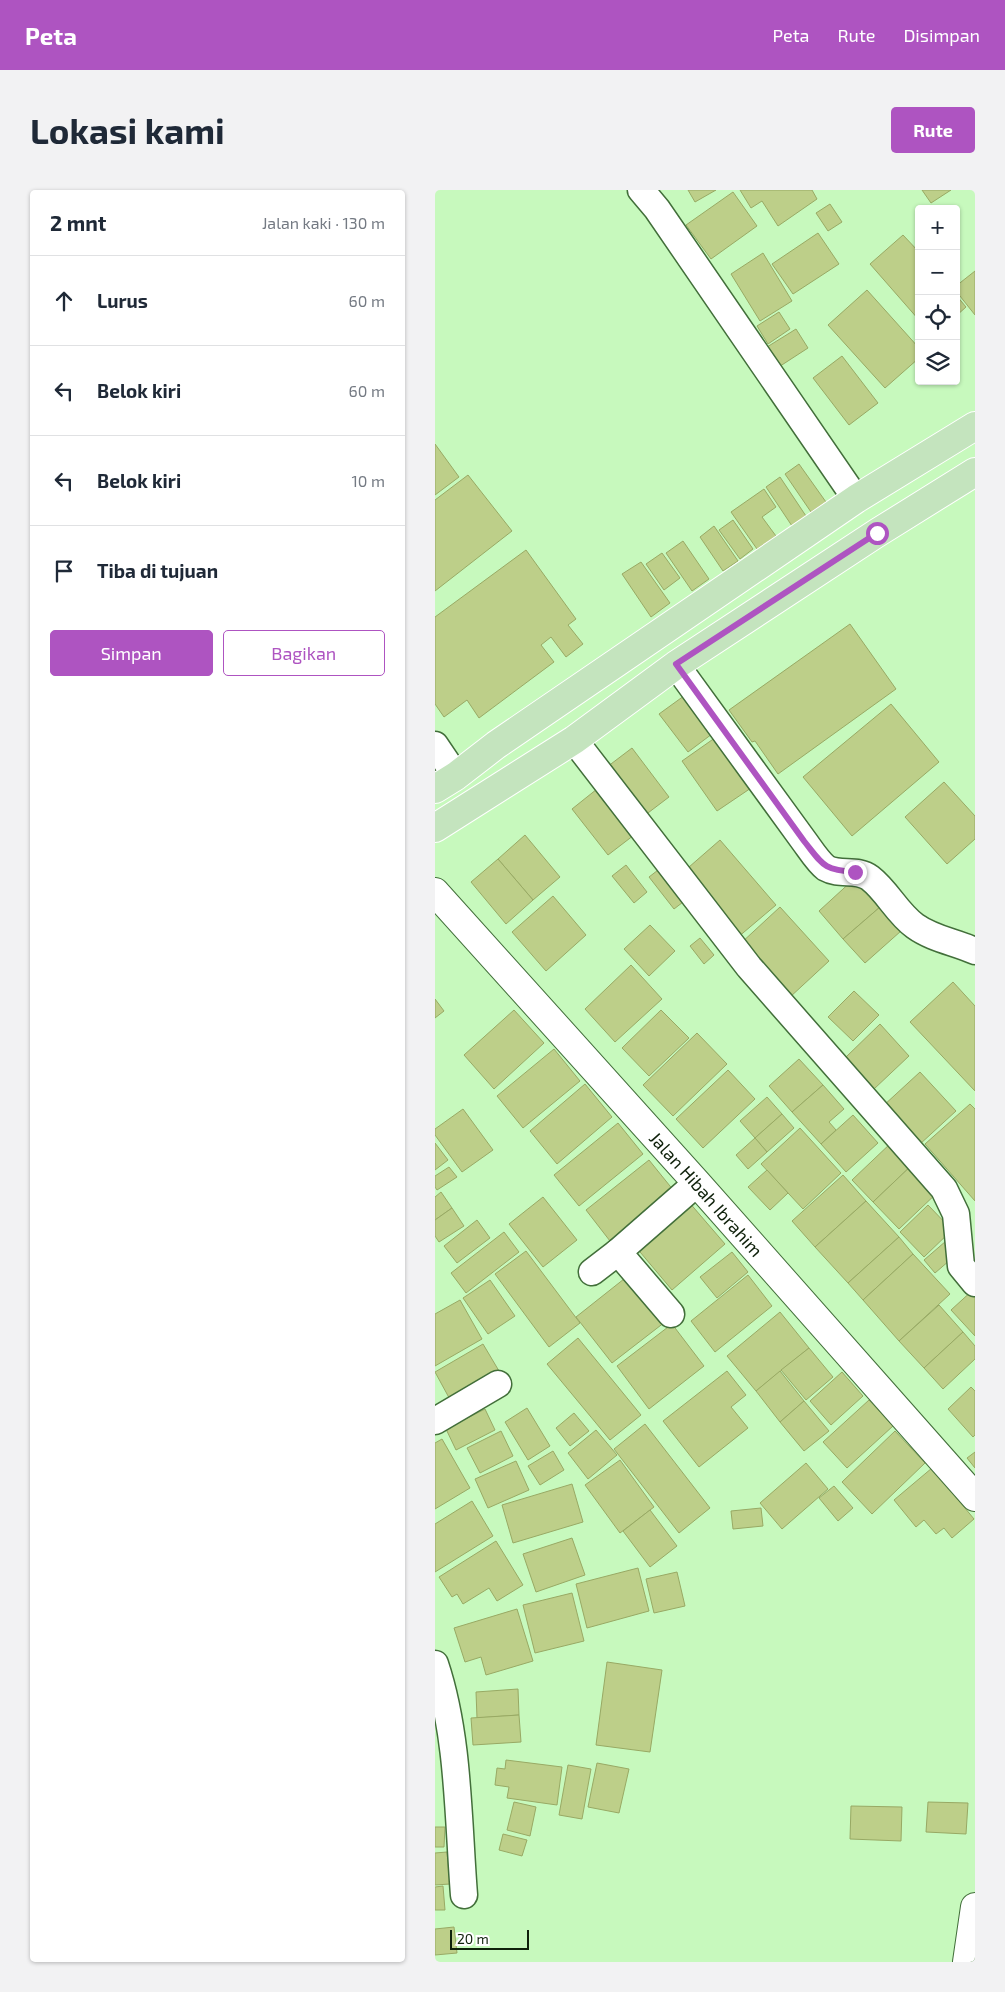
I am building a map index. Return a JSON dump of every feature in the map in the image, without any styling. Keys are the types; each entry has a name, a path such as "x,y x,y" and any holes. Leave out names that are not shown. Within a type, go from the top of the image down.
{"main road":[{"path":"445,782 496,745 856,500 975,426"},
{"path":"435,828 574,740 676,664 877,533 975,472"}],"street":[{"path":"641,190 657,210 856,500"},
{"path":"676,664 804,841 826,867 837,871 864,874 871,879 899,912 915,926 933,937 975,951"},
{"path":"574,740 749,966 944,1189 956,1214 961,1266 975,1283"},
{"path":"435,745 445,782"},
{"name":"Jalan Hibah Ibrahim","path":"435,892 697,1182 975,1498"},
{"path":"592,1272 618,1252 697,1182"},
{"path":"618,1252 671,1314"},
{"path":"435,1421 497,1384"},
{"path":"435,1664 443,1688 452,1742 464,1895"},
{"path":"967,1962 975,1907"}],"building":[{"path":"688,190 716,190 695,202"},
{"path":"740,190 812,190 817,199 778,226 762,201 751,208"},
{"path":"922,190 951,190 931,203"},
{"path":"733,192 757,226 711,259 686,225"},
{"path":"830,204 842,222 828,231 816,213"},
{"path":"818,233 839,264 793,294 772,264"},
{"path":"903,235 915,248 915,315 870,264"},
{"path":"763,253 792,301 760,321 731,274"},
{"path":"975,271 975,315 960,296 960,283"},
{"path":"867,290 915,344 915,362 885,388 828,325"},
{"path":"960,300 966,307 960,312"},
{"path":"779,312 790,329 768,344 757,326"},
{"path":"796,329 808,348 771,372 759,352"},
{"path":"842,356 878,403 849,425 813,378"},
{"path":"435,444 459,477 435,495"},
{"path":"799,464 826,502 811,512 785,474"},
{"path":"468,475 512,531 435,591 435,500"},
{"path":"780,477 806,516 792,526 766,487"},
{"path":"764,489 776,507 762,517 776,536 757,549 731,512"},
{"path":"733,520 753,549 740,559 719,530"},
{"path":"714,526 738,561 723,571 700,537"},
{"path":"683,541 709,579 692,591 666,553"},
{"path":"526,550 576,619 568,625 583,644 566,657 551,637 541,645 554,662 479,718 467,700 444,717 435,704 435,617"},
{"path":"662,553 680,578 664,590 646,564"},
{"path":"641,562 670,603 651,617 622,574"},
{"path":"850,624 896,689 778,774 755,741 752,742 729,710"},
{"path":"688,693 716,731 688,752 659,714"},
{"path":"891,704 939,762 852,836 803,777"},
{"path":"719,735 754,786 717,811 682,761"},
{"path":"632,748 669,797 640,819 603,770"},
{"path":"944,782 975,816 975,839 947,864 905,817"},
{"path":"602,785 638,832 608,855 572,809"},
{"path":"525,835 560,877 533,900 498,859"},
{"path":"720,840 776,905 737,938 681,874"},
{"path":"498,859 533,900 506,924 471,882"},
{"path":"626,865 647,892 634,903 612,876"},
{"path":"662,867 687,899 674,909 649,877"},
{"path":"855,878 880,907 843,939 819,911"},
{"path":"553,896 586,935 546,971 512,932"},
{"path":"780,907 829,961 789,998 740,944"},
{"path":"880,907 901,931 865,963 843,939"},
{"path":"650,925 675,951 649,976 624,949"},
{"path":"700,938 714,955 704,964 690,946"},
{"path":"631,965 662,999 615,1042 585,1009"},
{"path":"953,982 975,1006 975,1091 910,1022"},
{"path":"854,991 879,1015 853,1041 828,1017"},
{"path":"435,999 444,1011 435,1018"},
{"path":"514,1010 544,1043 494,1089 464,1055"},
{"path":"661,1010 689,1038 649,1076 622,1048"},
{"path":"880,1024 909,1056 874,1089 845,1058"},
{"path":"697,1033 727,1064 673,1116 643,1085"},
{"path":"554,1049 580,1081 523,1128 497,1096"},
{"path":"799,1059 823,1085 792,1112 769,1086"},
{"path":"728,1070 755,1099 703,1148 676,1119"},
{"path":"920,1072 956,1111 919,1145 883,1106"},
{"path":"585,1084 612,1117 557,1164 530,1131"},
{"path":"823,1085 844,1109 829,1122 836,1130 821,1144 792,1112"},
{"path":"767,1097 782,1114 755,1138 740,1121"},
{"path":"970,1104 975,1109 975,1201 925,1144"},
{"path":"463,1109 493,1150 462,1172 435,1135 435,1129"},
{"path":"782,1114 794,1128 767,1152 755,1138"},
{"path":"853,1115 878,1143 846,1172 821,1144"},
{"path":"618,1123 643,1154 579,1206 554,1175"},
{"path":"800,1128 841,1173 803,1209 761,1164"},
{"path":"755,1138 767,1152 748,1169 736,1155"},
{"path":"892,1142 913,1164 873,1202 852,1180"},
{"path":"435,1143 448,1160 435,1170"},
{"path":"649,1160 674,1191 610,1241 586,1210"},
{"path":"913,1164 939,1191 899,1229 873,1202"},
{"path":"449,1167 457,1177 437,1190 435,1187 435,1176"},
{"path":"767,1170 788,1193 770,1210 748,1187"},
{"path":"843,1175 866,1201 815,1247 792,1221"},
{"path":"441,1192 452,1208 435,1220 435,1197"},
{"path":"543,1197 577,1240 543,1267 509,1224"},
{"path":"688,1201 725,1244 672,1290 635,1246"},
{"path":"866,1201 899,1237 848,1283 815,1247"},
{"path":"928,1205 952,1230 924,1257 900,1232"},
{"path":"452,1208 464,1226 439,1242 435,1236 435,1220"},
{"path":"477,1220 490,1238 457,1263 444,1246"},
{"path":"504,1232 519,1252 466,1293 451,1273"},
{"path":"899,1237 913,1254 863,1300 848,1283"},
{"path":"946,1241 957,1254 935,1273 924,1260"},
{"path":"526,1251 580,1323 549,1347 495,1274"},
{"path":"732,1252 748,1272 717,1298 700,1277"},
{"path":"913,1254 950,1294 899,1341 863,1300"},
{"path":"629,1275 665,1322 612,1363 576,1317"},
{"path":"748,1275 772,1306 715,1352 691,1321"},
{"path":"490,1280 515,1316 488,1334 463,1298"},
{"path":"975,1290 975,1336 951,1310"},
{"path":"460,1300 482,1339 435,1366 435,1314"},
{"path":"939,1305 963,1332 924,1368 899,1341"},
{"path":"780,1312 809,1348 756,1391 727,1356"},
{"path":"672,1324 704,1366 649,1409 617,1366"},
{"path":"963,1332 975,1346 975,1359 943,1389 924,1368"},
{"path":"578,1338 641,1415 610,1440 547,1364"},
{"path":"483,1344 502,1376 453,1405 435,1372"},
{"path":"809,1348 833,1377 806,1400 781,1370"},
{"path":"727,1371 746,1395 731,1407 748,1428 699,1467 663,1421"},
{"path":"780,1371 804,1401 780,1422 756,1391"},
{"path":"842,1372 863,1396 831,1425 810,1401"},
{"path":"971,1387 975,1391 975,1435 973,1437 948,1409"},
{"path":"869,1400 893,1426 847,1468 823,1442"},
{"path":"804,1401 829,1431 804,1451 780,1422"},
{"path":"527,1408 550,1446 528,1460 505,1422"},
{"path":"485,1409 495,1430 456,1450 446,1429"},
{"path":"574,1413 589,1431 570,1446 556,1428"},
{"path":"645,1424 710,1508 679,1533 614,1449"},
{"path":"596,1430 617,1455 588,1479 568,1453"},
{"path":"501,1431 513,1456 480,1473 467,1448"},
{"path":"895,1431 925,1463 872,1514 842,1482"},
{"path":"442,1439 470,1488 435,1509 435,1443"},
{"path":"553,1451 564,1470 540,1485 528,1466"},
{"path":"975,1452 975,1468 967,1458"},
{"path":"620,1460 654,1507 620,1533 585,1485"},
{"path":"516,1461 529,1490 488,1508 475,1479"},
{"path":"806,1463 828,1489 782,1529 760,1503"},
{"path":"932,1468 974,1519 952,1538 944,1528 936,1534 924,1520 916,1527 894,1500"},
{"path":"572,1484 583,1522 513,1543 502,1505"},
{"path":"834,1486 853,1508 838,1521 819,1498"},
{"path":"472,1501 493,1536 435,1572 435,1524"},
{"path":"761,1508 763,1526 733,1529 731,1511"},
{"path":"650,1510 677,1546 650,1567 623,1531"},
{"path":"572,1538 585,1575 536,1592 523,1554"},
{"path":"496,1541 523,1585 497,1601 489,1588 463,1604 457,1594 452,1597 439,1577"},
{"path":"638,1568 649,1611 587,1628 576,1584"},
{"path":"677,1572 685,1606 654,1613 646,1579"},
{"path":"572,1593 584,1641 535,1653 523,1605"},
{"path":"517,1609 533,1661 486,1675 481,1657 465,1662 454,1628"},
{"path":"607,1662 662,1670 650,1752 596,1745"},
{"path":"518,1689 519,1715 477,1718 476,1692"},
{"path":"519,1715 521,1742 473,1745 471,1718"},
{"path":"506,1760 562,1767 557,1805 507,1798 509,1787 495,1785 497,1768 505,1769"},
{"path":"597,1763 629,1769 619,1813 588,1807"},
{"path":"568,1765 591,1769 582,1819 559,1815"},
{"path":"514,1802 536,1807 530,1836 507,1830"},
{"path":"928,1802 968,1803 966,1834 926,1832"},
{"path":"851,1806 902,1807 901,1841 850,1839"},
{"path":"435,1827 445,1827 444,1847 435,1847"},
{"path":"503,1834 527,1840 522,1856 499,1850"},
{"path":"447,1852 450,1884 435,1885 435,1853"},
{"path":"443,1886 445,1910 435,1910 435,1887"},
{"path":"454,1927 457,1953 435,1955 435,1929"}],"route":[{"path":"855,872 837,871 826,867 804,841 676,664 877,533"}]}
